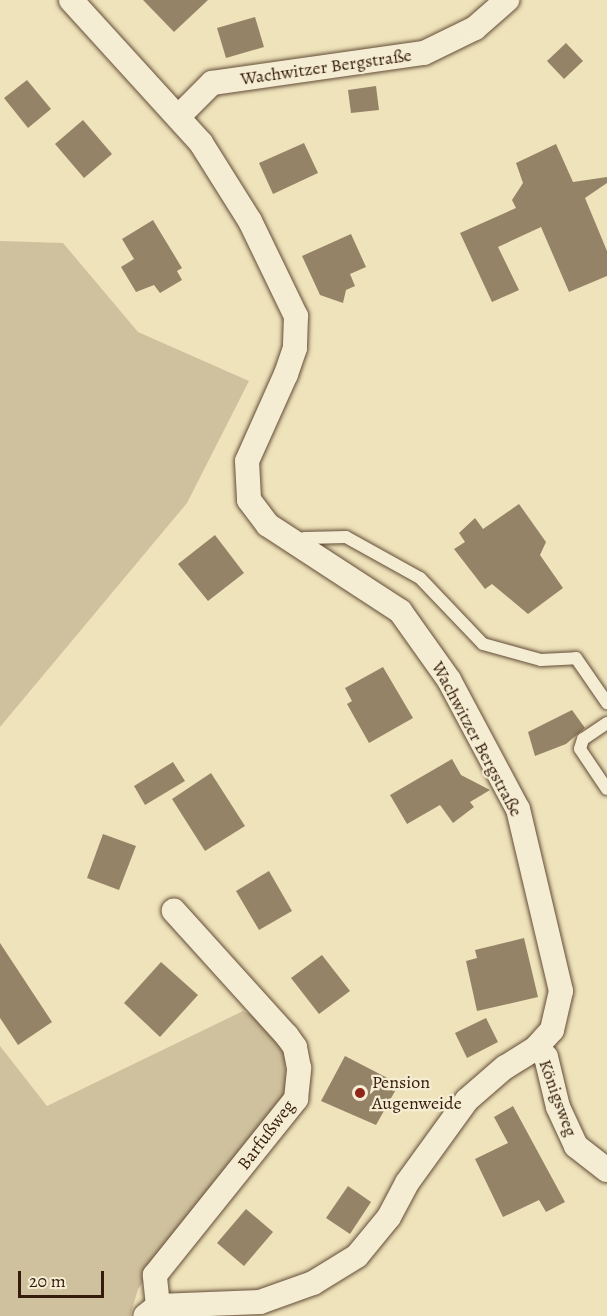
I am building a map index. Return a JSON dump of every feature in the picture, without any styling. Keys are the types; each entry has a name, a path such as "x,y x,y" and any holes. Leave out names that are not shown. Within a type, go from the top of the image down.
{"street":[{"name":"Wachwitzer Bergstraße","path":"71,0 179,116 250,221 296,316 295,348 286,374 247,461 249,500 268,525 299,546 359,580 400,611 449,680 518,809 561,991 552,1030 536,1048 505,1067 467,1100 407,1183 389,1217 357,1256 313,1283 260,1302 151,1311"},
{"name":"Wachwitzer Bergstraße","path":"179,116 212,83 424,53 475,28 507,0"},
{"name":"Barfußweg","path":"151,1311 155,1275 296,1099 299,1068 295,1047 287,1036 174,911"},
{"name":"Königsweg","path":"536,1048 546,1057 558,1107 576,1146 607,1170"}],"lane":[{"path":"299,546 305,538 346,537 420,578 483,644 541,660 576,658 607,703"},
{"path":"607,723 583,739 580,749 607,789"}],"shaded area":[{"path":"0,241 63,243 138,332 249,381 187,503 0,727"},
{"path":"243,1011 268,1023 285,1055 286,1099 138,1289 130,1316 0,1316 0,1046 47,1106"}],"building":[{"path":"143,0 208,0 174,32"},
{"path":"255,17 264,47 226,58 217,28"},
{"path":"566,43 583,61 564,79 547,61"},
{"path":"27,80 51,109 28,128 4,98"},
{"path":"376,86 379,110 351,113 348,90"},
{"path":"83,120 112,154 84,178 55,144"},
{"path":"304,143 318,173 273,194 259,163"},
{"path":"556,144 573,182 607,177 607,183 585,198 607,251 607,276 569,292 541,227 498,247 519,290 492,302 460,233 516,208 512,200 523,183 516,163"},
{"path":"153,220 182,268 177,271 182,280 160,293 154,285 136,292 121,267 134,259 122,239"},
{"path":"351,234 366,267 350,274 355,286 346,290 343,303 320,295 302,256"},
{"path":"519,504 546,542 540,555 563,588 528,614 492,584 485,589 454,549 465,542 459,533 475,518 483,529"},
{"path":"215,535 244,573 208,601 178,564"},
{"path":"383,667 413,718 369,743 347,704 352,701 345,688"},
{"path":"572,710 585,728 566,744 535,756 528,732"},
{"path":"452,759 461,775 490,790 470,802 474,807 453,823 440,805 407,824 390,795"},
{"path":"173,762 185,781 145,805 134,786"},
{"path":"211,773 245,826 205,851 172,799"},
{"path":"103,834 136,846 119,890 87,878"},
{"path":"269,871 292,911 259,930 236,891"},
{"path":"524,938 538,997 477,1011 466,961 477,958 475,950"},
{"path":"0,943 52,1022 18,1045 0,1018"},
{"path":"322,955 350,991 319,1014 291,978"},
{"path":"161,962 198,995 160,1037 124,1003"},
{"path":"486,1018 498,1042 467,1058 455,1033"},
{"name":"Pension Augenweide","path":"345,1056 399,1084 376,1125 321,1101"},
{"path":"513,1106 565,1202 546,1212 539,1200 503,1217 475,1159 508,1143 494,1117"},
{"path":"348,1186 371,1202 350,1234 326,1218"},
{"path":"246,1209 273,1232 244,1266 217,1243"}],"place":[{"name":"Pension Augenweide","path":"360,1093"}]}
